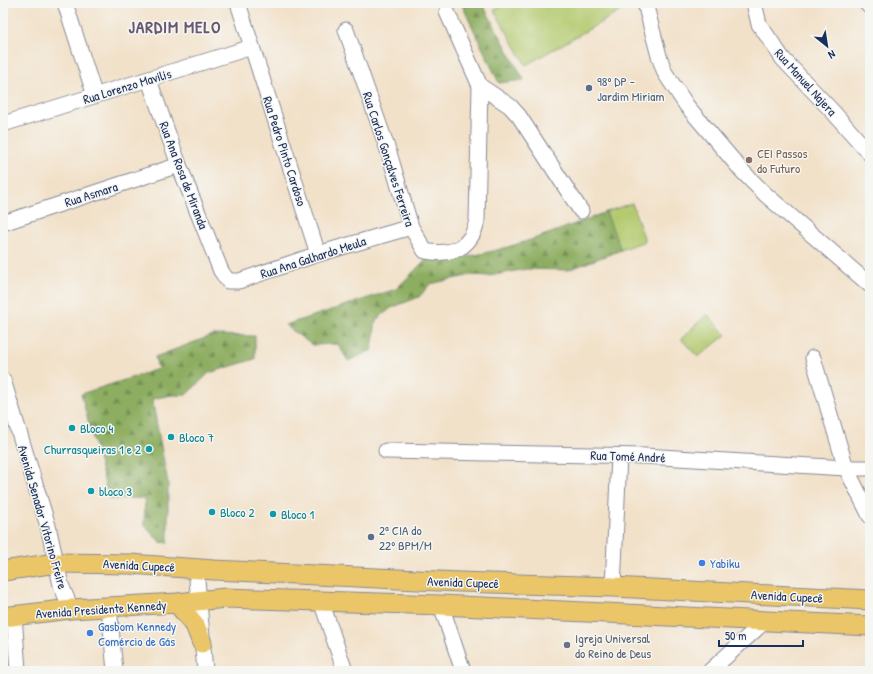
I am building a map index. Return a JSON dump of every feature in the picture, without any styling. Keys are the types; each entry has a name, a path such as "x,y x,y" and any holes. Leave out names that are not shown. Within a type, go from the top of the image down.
{"main road":[{"name":"Avenida Cupecê","path":"56,563 130,564 421,580 613,587 870,600"},
{"path":"3,571 56,563"},
{"name":"Avenida Cupecê","path":"198,600 226,598 441,605 870,626"},
{"name":"Avenida Presidente Kennedy","path":"8,616 71,609 176,603 198,600"},
{"path":"176,603 195,625 202,643"}],"street":[{"path":"65,3 95,96"},
{"name":"Rua Pedro Pinto Cardoso","path":"238,3 318,254"},
{"path":"645,3 658,56 665,73 687,106 743,172 765,194 870,285"},
{"name":"Rua Manuel Najera","path":"754,3 760,24 783,59 870,154"},
{"path":"866,3 870,7"},
{"path":"447,12 480,86 510,106 519,116 581,211"},
{"name":"Rua Carlos Gonçalves Ferreira","path":"346,30 389,153 411,227 425,251 438,253 450,252 461,247 475,232 477,220 480,86"},
{"name":"Rua Lorenzo Mavilis","path":"3,124 252,47"},
{"name":"Rua Ana Rosa de Miranda","path":"149,80 179,165 221,271"},
{"name":"Rua Asmara","path":"3,223 179,165"},
{"name":"Rua Ana Galhardo Meula","path":"221,271 228,281 233,282 318,254 411,227"},
{"path":"814,358 846,468 870,516"},
{"name":"Avenida Senador Vitorino Freire","path":"3,380 48,526 61,585 71,609"},
{"name":"Rua Tomé André","path":"386,451 619,456 870,468"},
{"path":"613,587 619,456"},
{"path":"196,568 205,671"},
{"path":"321,601 345,671"},
{"path":"441,605 463,671"},
{"path":"109,607 115,671"},
{"path":"8,616 18,671"},
{"path":"710,671 764,622"}],"green space":[{"path":"461,3 482,3 524,80 499,83"},
{"path":"507,3 616,3 621,11 526,65 494,10"},
{"path":"632,203 645,241 621,250 606,212"},
{"path":"606,212 621,250 568,270 526,269 489,276 471,275 430,284 419,297 391,308 376,320 372,350 348,361 338,344 312,345 285,325 396,289 425,260 470,256 494,251 540,237"},
{"path":"707,314 726,335 698,357 681,339"},
{"path":"213,335 255,336 255,359 209,373 186,395 171,395 152,399 168,483 168,543 160,542 144,525 145,498 109,499 81,394 158,369 155,357"}],"place":[{"name":"98º DP - Jardim Miriam","path":"589,88"},
{"name":"CEI Passos do Futuro","path":"749,160"},
{"name":"Bloco 4","path":"72,428"},
{"name":"Bloco 7","path":"171,437"},
{"name":"Churrasqueiras 1 e 2","path":"149,449"},
{"name":"bloco 3","path":"91,491"},
{"name":"Bloco 2","path":"212,512"},
{"name":"Bloco 1","path":"273,514"},
{"name":"2ª CIA do 22º BPM/M","path":"371,537"},
{"name":"Yabiku","path":"702,563"},
{"name":"Gasbom Kennedy Comércio de Gás","path":"90,633"},
{"name":"Igreja Universal do Reino de Deus","path":"567,645"}],"district":[{"name":"JARDIM MELO","path":"175,27"}]}
